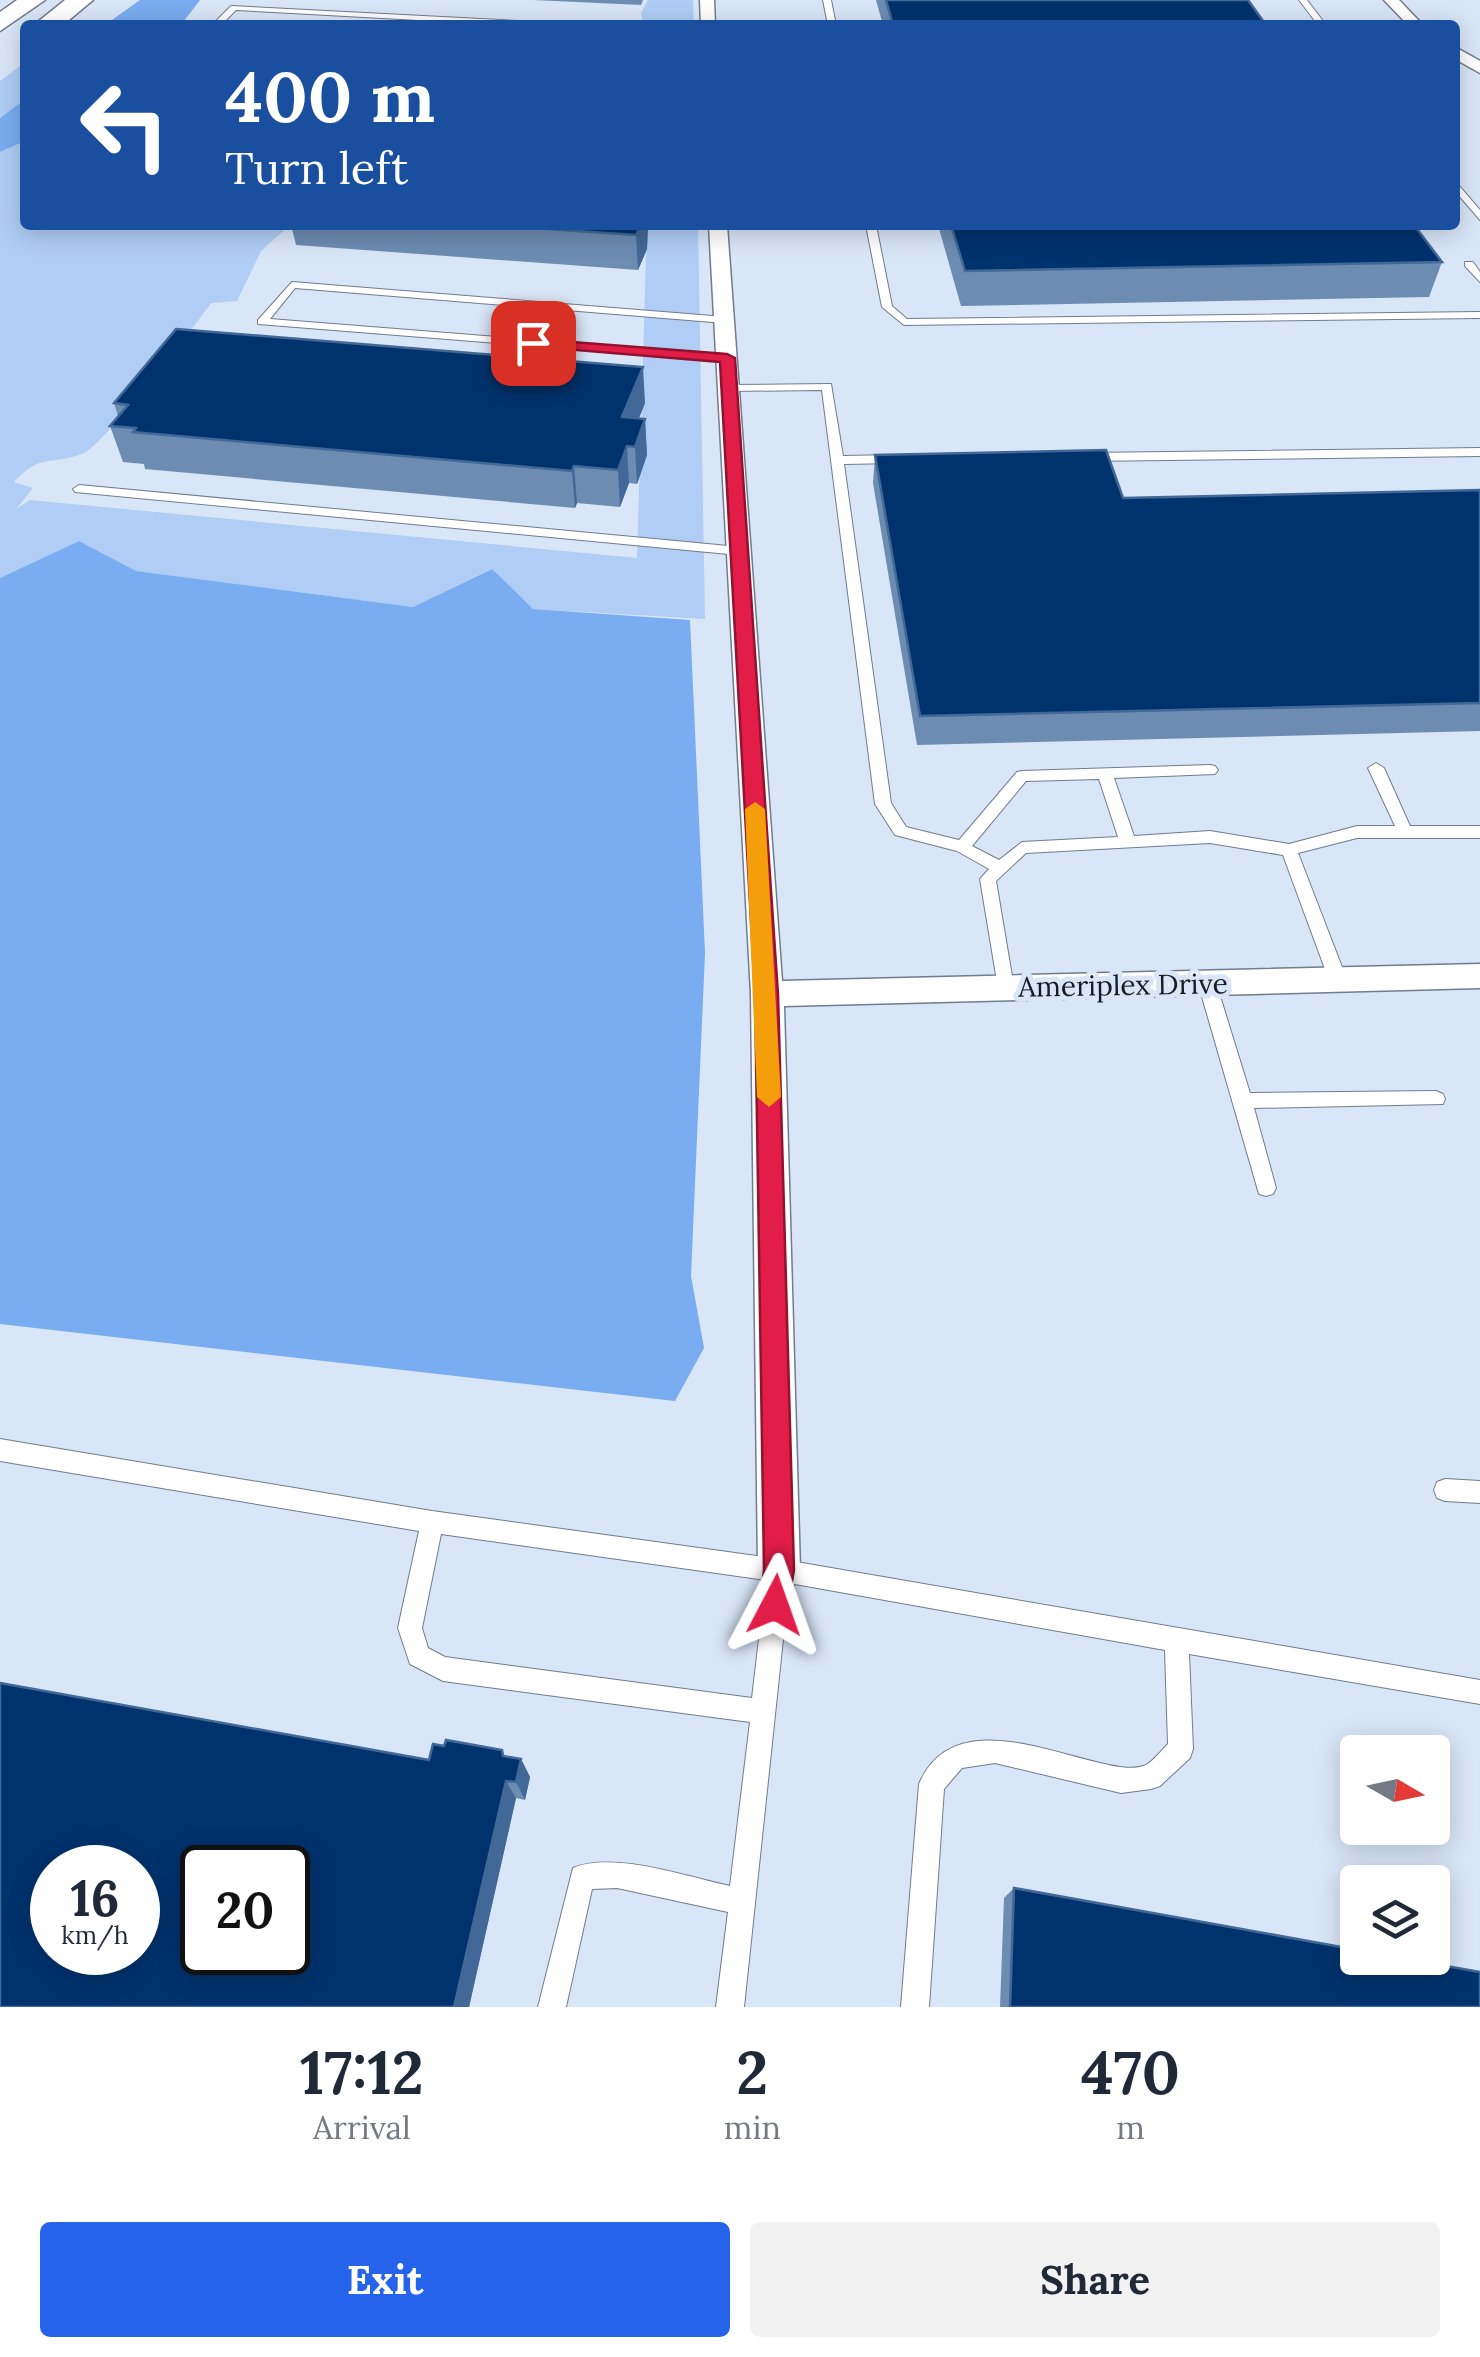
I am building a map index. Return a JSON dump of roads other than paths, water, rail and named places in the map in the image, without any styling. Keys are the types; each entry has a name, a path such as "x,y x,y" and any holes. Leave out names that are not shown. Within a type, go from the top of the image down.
{"highway":[{"path":"0,23 32,0"},
{"path":"54,20 81,0"}],"street":[{"path":"1390,0 1411,20"},
{"path":"1466,56 1480,68"},
{"path":"718,230 767,994 779,1570"},
{"name":"Ameriplex Drive","path":"767,994 1480,976"}],"lane":[{"path":"1302,0 1318,20"},
{"path":"221,20 234,8 463,20"},
{"path":"1460,190 1480,216"},
{"path":"872,230 888,307 904,322 1480,315"},
{"path":"1469,264 1480,278"},
{"path":"725,320 292,285 262,322 727,358"},
{"path":"729,388 827,386 884,804 901,831 962,847 1000,868"},
{"path":"1071,457 1480,452"},
{"path":"837,460 915,459"},
{"path":"80,489 740,551"},
{"path":"1376,768 1406,832"},
{"path":"962,847 1022,776 1210,770"},
{"path":"1104,772 1127,840"},
{"path":"1005,988 988,879 1022,848 1210,837 1290,850 1357,832 1480,832"},
{"path":"1290,850 1338,980"},
{"path":"1207,983 1266,1188"},
{"path":"1243,1100 1436,1098"},
{"path":"0,1450 432,1522 779,1570 1480,1692"},
{"path":"1445,1490 1480,1492"},
{"path":"432,1522 410,1628 418,1656 443,1669 763,1712"},
{"path":"730,2007 779,1570"},
{"path":"915,2007 932,1784 956,1757 995,1751 1121,1780 1151,1777 1181,1749 1176,1640"},
{"path":"552,2007 582,1877 616,1875 742,1902"}]}
